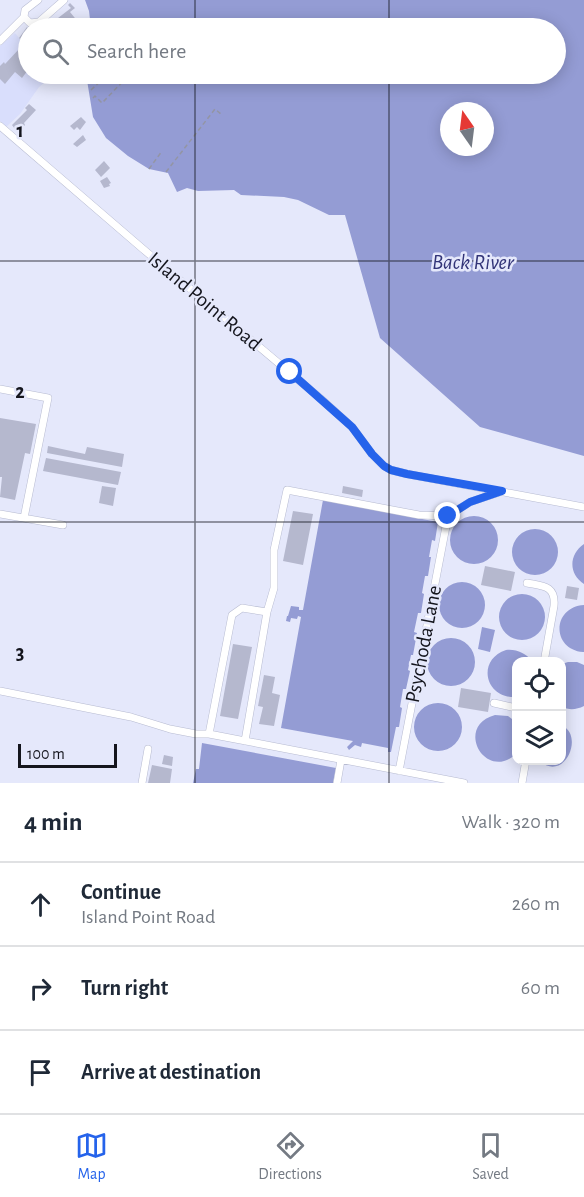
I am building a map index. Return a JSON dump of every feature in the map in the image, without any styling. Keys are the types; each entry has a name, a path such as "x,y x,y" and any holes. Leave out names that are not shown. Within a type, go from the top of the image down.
{"street":[{"path":"24,17 26,10 38,0"},
{"path":"44,18 64,0"},
{"path":"0,41 18,23"},
{"name":"Island Point Road","path":"0,126 328,405 352,427 384,466 407,474 584,507"},
{"path":"0,389 48,398 24,518"},
{"path":"245,741 267,612 274,588 274,550 287,490 419,515 448,516 470,502 502,491"},
{"path":"0,514 63,525"},
{"name":"Psychoda Lane","path":"399,771 448,516"},
{"path":"526,583 549,588 555,596 545,657"},
{"path":"209,734 232,615 242,608 267,612"},
{"path":"0,691 131,717 170,729 209,734 464,783"},
{"path":"495,703 512,707"},
{"path":"142,783 148,749"},
{"path":"337,783 341,760"},
{"path":"522,783 525,765"}],"path":[{"path":"91,90 98,84"},
{"path":"93,98 94,96 102,104 121,84"},
{"path":"166,172 215,109 222,115"},
{"path":"149,169 162,151"}],"shaded area":[{"path":"15,33 18,37 18,84 43,84 20,114 6,127 0,121 0,46"}],"water":[{"name":"Back River","path":"85,0 584,0 584,456 480,427 380,338 345,215 329,215 298,200 241,195 234,190 198,191 187,188 177,192 168,173 149,169 128,156 106,138 93,117 88,84 566,84 566,18 90,18"},
{"path":"323,500 438,522 435,541 432,540 428,576 425,576 421,613 418,613 414,632 417,633 408,670 410,671 406,689 403,689 399,727 396,727 391,752 388,752 388,748 362,743 361,747 355,745 349,750 347,747 353,741 281,728 301,617 291,618 290,622 286,621 291,606 303,610"},
{"path":"474,516 491,523 498,540 491,557 474,564 457,557 450,540 457,523"},
{"path":"535,529 544,530 551,536 557,543 557,561 551,568 544,574 535,575 526,574 519,568 513,561 512,552 513,543 519,536 526,530"},
{"path":"584,544 584,584 575,575 572,564 575,553"},
{"path":"462,582 471,583 478,589 484,596 484,614 478,621 471,627 462,628 453,627 446,621 440,614 439,605 440,596 446,589 453,583"},
{"path":"527,594 539,600 544,608 544,626 539,634 531,639 517,640 509,637 502,630 499,612 502,604 509,597"},
{"path":"584,605 583,652 565,644 560,628 561,620 566,613 573,607"},
{"path":"482,627 495,630 490,652 478,649"},
{"path":"451,638 468,645 475,662 468,679 451,686 434,679 427,662 434,645"},
{"path":"506,650 514,650 528,657 512,657 512,697 497,692 491,686 488,678 491,662"},
{"path":"577,662 584,665 584,706 575,709 566,708 566,663"},
{"path":"438,703 455,710 462,727 455,744 438,751 421,744 414,727 421,710"},
{"path":"495,715 508,716 512,719 512,757 505,761 494,761 485,757 478,749 475,740 477,730 483,721"},
{"path":"566,729 572,746 566,759"},
{"path":"202,743 336,768 333,783 193,783 196,769 199,769"}],"building":[{"path":"70,3 75,8 70,12 75,18 58,18 71,8 68,5"},
{"path":"18,50 18,75 15,72 5,84 0,79 0,66 4,62 5,64"},
{"path":"29,104 36,110 22,128 15,129 12,125 27,110 25,108"},
{"path":"81,117 86,122 80,130 77,127 74,130 70,126"},
{"path":"83,135 86,140 77,147 73,144"},
{"path":"104,161 110,168 101,177 95,170"},
{"path":"107,177 111,183 110,186 104,188 100,181"},
{"path":"0,418 36,424 30,454 25,453 15,500 0,497 2,477 0,477"},
{"path":"48,446 85,454 87,447 124,454 122,467 47,453"},
{"path":"46,458 121,472 118,485 43,471"},
{"path":"102,486 116,488 113,506 99,503"},
{"path":"343,486 363,490 362,497 342,493"},
{"path":"293,511 313,514 303,565 283,561"},
{"path":"485,566 515,572 511,591 481,585"},
{"path":"567,586 579,588 577,600 565,598"},
{"path":"233,644 252,647 238,719 220,716"},
{"path":"264,675 275,677 272,693 280,695 274,726 259,724 263,707 258,706"},
{"path":"461,688 491,693 488,712 458,707"},
{"path":"164,755 173,757 172,766 162,764"},
{"path":"152,765 172,769 170,783 148,783"}],"route":[{"path":"290,372 345,420 372,454 391,470 502,491 470,502 448,516"}]}
